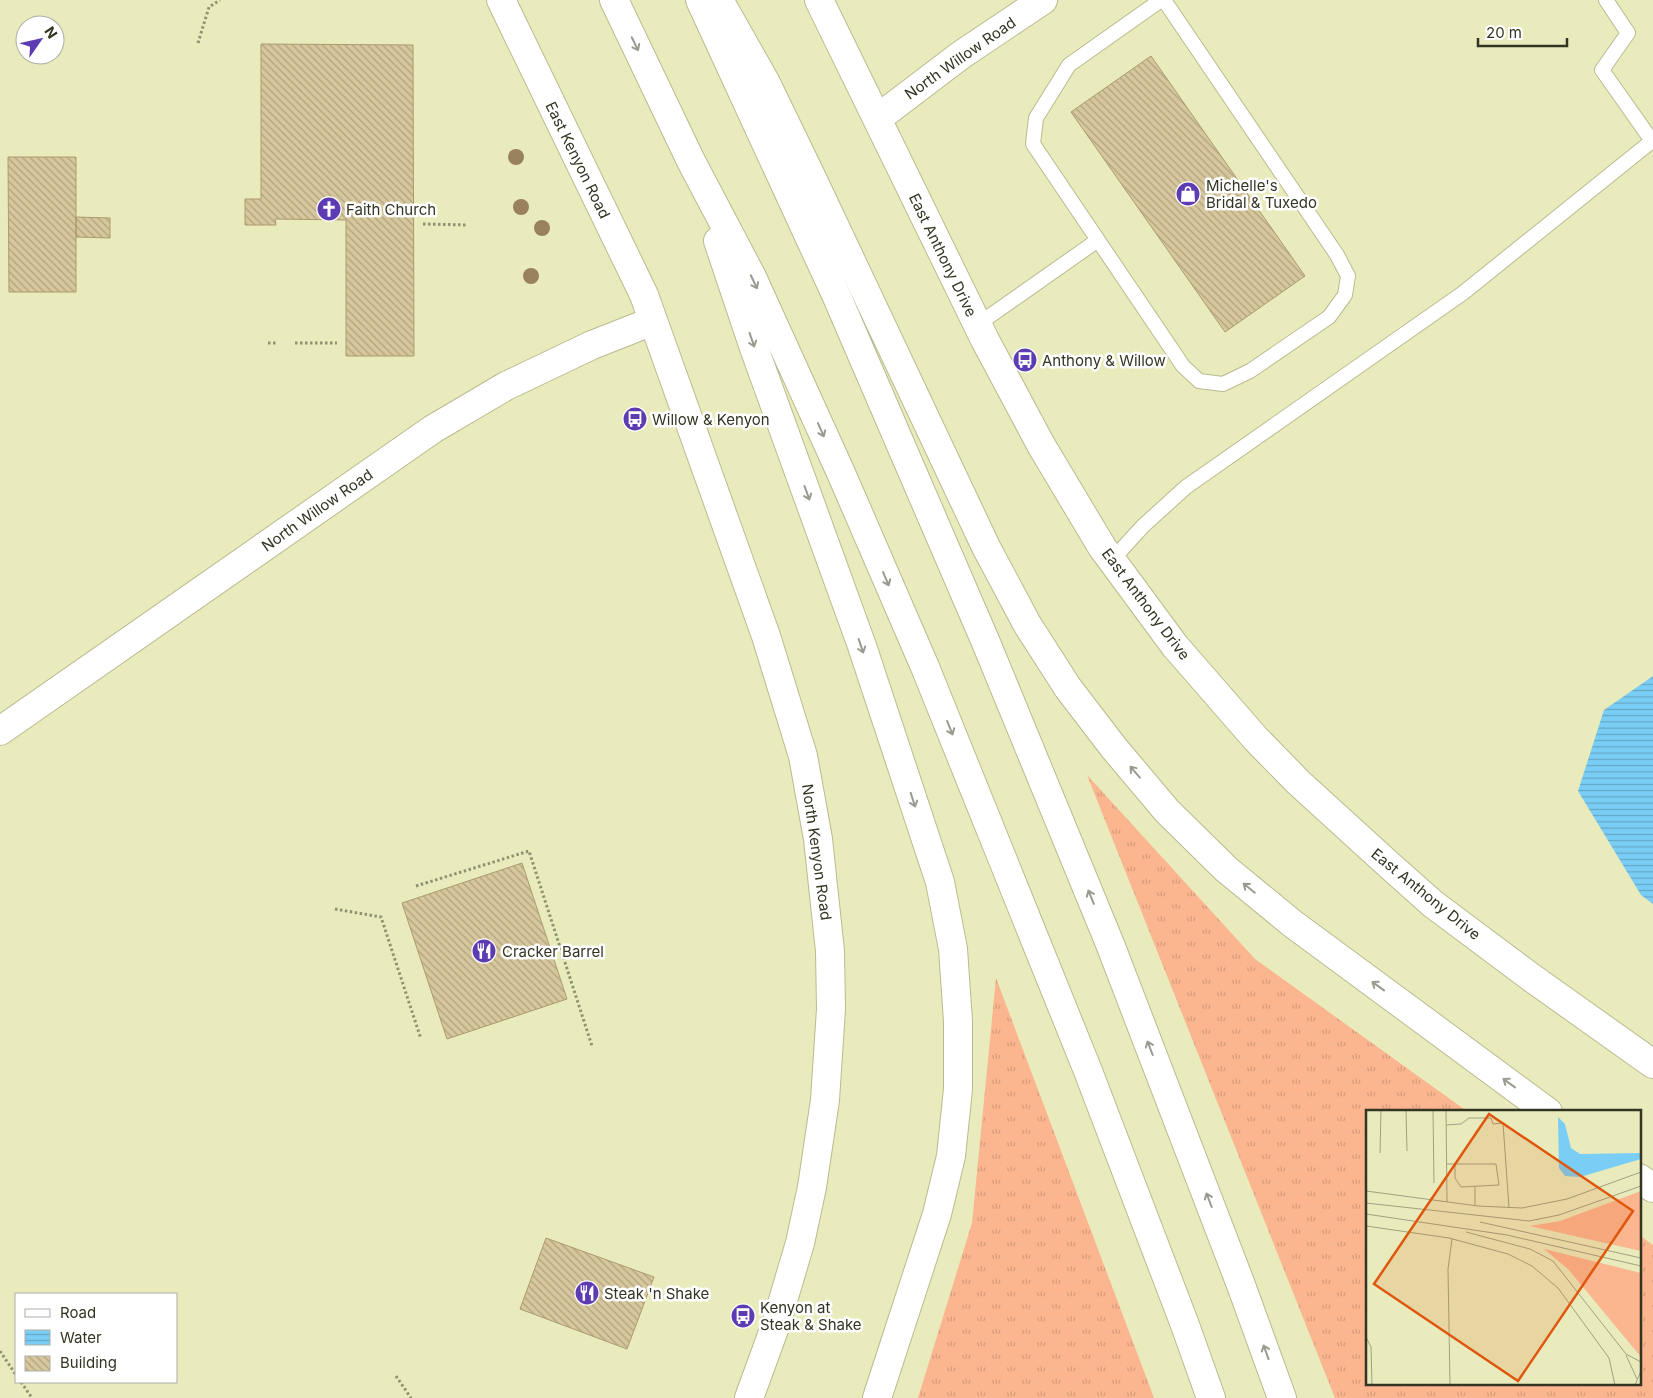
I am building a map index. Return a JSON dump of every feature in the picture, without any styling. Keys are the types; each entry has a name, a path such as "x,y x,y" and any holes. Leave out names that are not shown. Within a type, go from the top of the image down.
{"main road":[{"name":"East Kenyon Road","path":"501,0 644,295 653,321"},
{"path":"614,0 691,161 752,277 841,473 925,667 1088,1071 1182,1316 1211,1398"},
{"path":"700,0 837,298 987,644 1114,953 1241,1285 1282,1398"},
{"path":"719,0 766,83 986,547 1027,624 1068,688 1114,748 1161,804 1226,869 1292,924 1545,1110"},
{"name":"East Anthony Drive","path":"819,0 978,325 1041,445 1112,560 1175,646 1256,739 1298,782 1433,904 1532,978 1653,1064"},
{"name":"North Willow Road","path":"878,118 961,55 1043,0"},
{"path":"691,161 754,348 862,646 940,882 953,949 958,1021 958,1089 951,1156 937,1214 876,1398"},
{"name":"North Willow Road","path":"0,731 432,430 506,386 592,345 653,321"},
{"name":"North Kenyon Road","path":"653,321 766,636 803,756 818,840 830,951 831,1009 825,1100 812,1187 800,1243 776,1324 749,1398"},
{"path":"1640,1179 1653,1188"}],"lane":[{"path":"1162,0 1337,255 1348,276 1345,295 1329,318 1250,371 1223,384 1199,381 1184,366 1033,144 1036,118 1069,65 1162,0"},
{"path":"1112,560 1143,526 1186,487 1463,293 1652,141 1602,70 1628,33 1606,0"},
{"path":"978,325 1098,240"}],"path":[{"path":"198,43 209,7 220,0"},
{"path":"423,224 468,224"},
{"path":"295,343 337,342"},
{"path":"268,343 276,343"},
{"path":"416,886 529,851 592,1046"},
{"path":"335,909 381,917 421,1039"},
{"path":"0,1351 15,1374"},
{"path":"396,1376 411,1398"},
{"path":"22,1383 32,1398"}],"green space":[{"path":"1087,775 1255,959 1465,1110 1366,1110 1366,1386 1640,1386 1640,1236 1653,1245 1653,1398 1335,1398"},
{"path":"996,978 1154,1398 918,1398 972,1223"}],"water":[{"path":"1653,676 1653,904 1641,895 1578,791 1604,710"}],"building":[{"name":"Faith Church","path":"261,44 413,45 414,356 346,356 346,220 275,219 276,225 245,225 245,199 261,199"},
{"name":"Michelle's Bridal & Tuxedo","path":"1151,56 1305,276 1225,332 1071,112"},
{"path":"8,157 76,157 76,292 9,292"},
{"path":"76,217 110,218 110,238 76,237"},
{"name":"Cracker Barrel","path":"522,863 567,999 447,1039 402,903"},
{"name":"Steak 'n Shake","path":"546,1238 654,1277 627,1349 520,1309"}],"place":[{"name":"Michelle's Bridal & Tuxedo","path":"1188,194"},
{"name":"Faith Church","path":"329,209"},
{"name":"Anthony & Willow","path":"1025,360"},
{"name":"Willow & Kenyon","path":"635,419"},
{"name":"Cracker Barrel","path":"484,951"},
{"name":"Steak 'n Shake","path":"587,1293"},
{"name":"Kenyon at Steak & Shake","path":"743,1316"}]}
